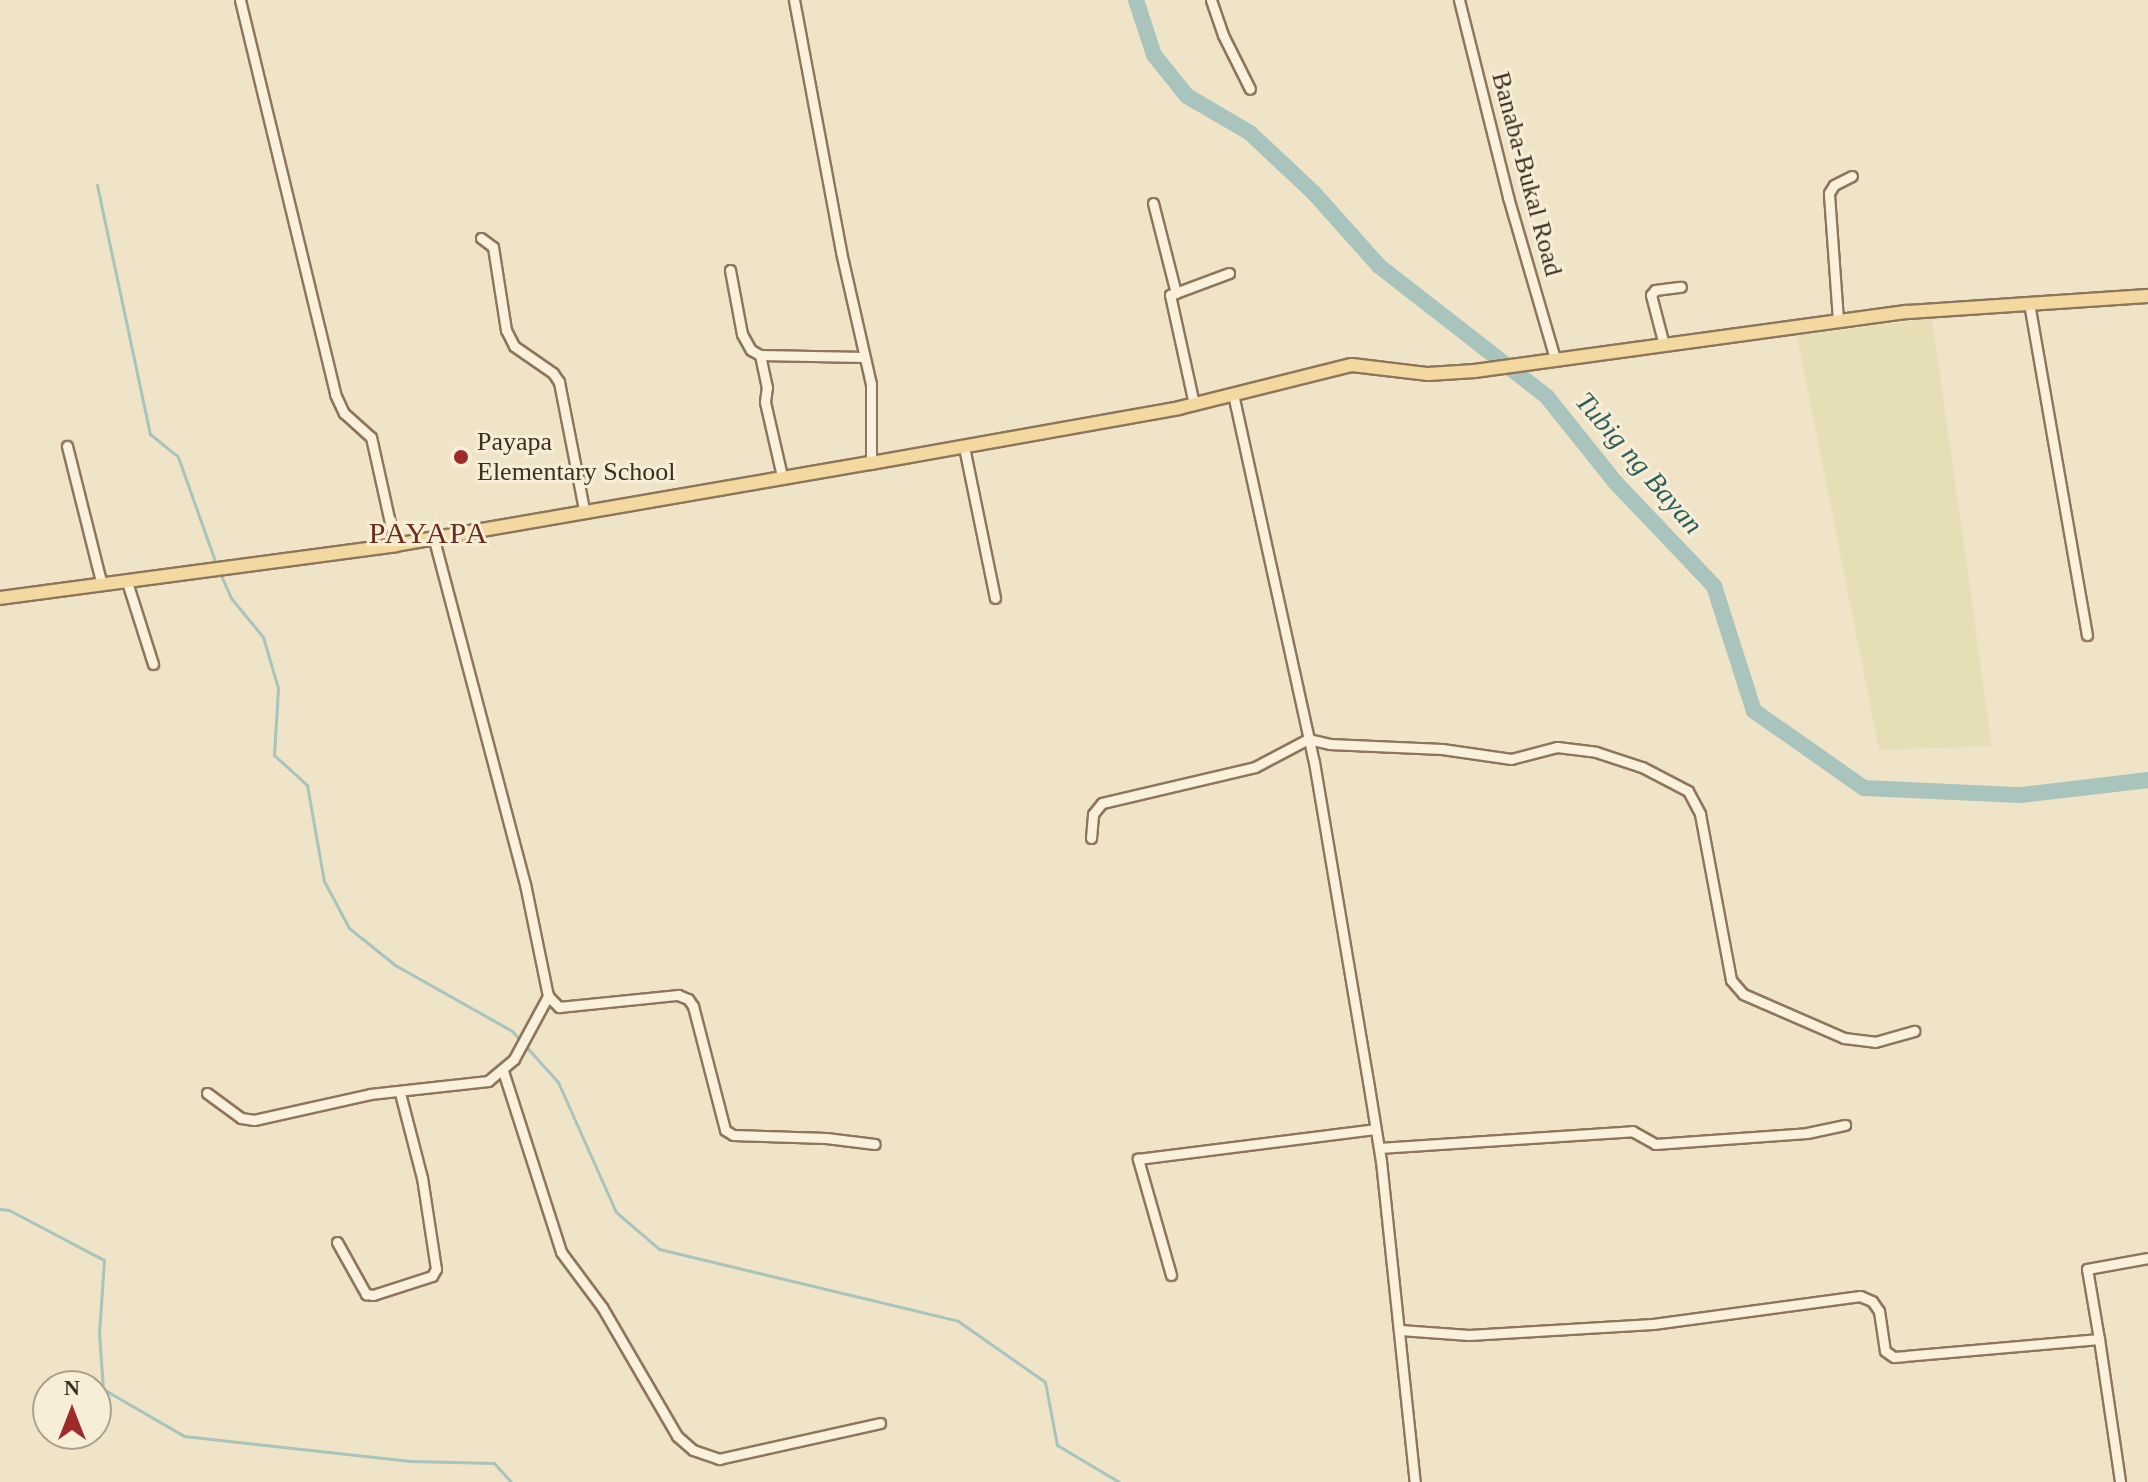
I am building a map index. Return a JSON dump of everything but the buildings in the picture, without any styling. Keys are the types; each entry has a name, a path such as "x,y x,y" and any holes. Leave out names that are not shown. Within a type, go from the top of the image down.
{"main road":[{"path":"0,598 395,545 433,536 964,447 1194,404 1352,365 1428,374 1511,366 1838,320 2148,296"}],"street":[{"path":"240,0 335,394 344,413 371,437 395,545"},
{"path":"794,0 871,384 871,463"},
{"path":"1211,0 1223,35 1250,89"},
{"name":"Banaba-Bukal Road","path":"1459,0 1508,197 1555,359"},
{"path":"1838,320 1829,193 1834,185 1852,176"},
{"path":"1153,203 1176,293"},
{"path":"481,238 493,247 514,346 553,373 559,382 584,510"},
{"path":"730,270 742,334 751,350 760,355 864,357"},
{"path":"1194,404 1169,302 1170,295 1229,273"},
{"path":"1664,345 1651,295 1655,290 1681,287"},
{"path":"2029,303 2087,635"},
{"path":"760,355 767,387 765,402 782,476"},
{"path":"1233,394 1308,739 1379,1148 1415,1482"},
{"path":"67,446 102,585"},
{"path":"964,447 995,598"},
{"path":"433,536 525,884 548,996 559,1007 678,995 688,999 693,1006 725,1130 733,1135 826,1138 875,1144"},
{"path":"127,582 153,664"},
{"path":"1091,838 1093,814 1102,803 1255,767 1308,739 1329,744 1442,749 1511,759 1557,747 1596,752 1642,767 1688,791 1700,814 1731,980 1743,994 1844,1038 1875,1042 1914,1031"},
{"path":"207,1093 241,1118 254,1120 340,1099 488,1081 514,1059 548,996"},
{"path":"503,1071 561,1252 602,1307 677,1436 693,1450 719,1459 880,1423"},
{"path":"337,1242 366,1294 373,1295 432,1276 436,1269 422,1178 400,1093"},
{"path":"1379,1148 1632,1131 1655,1144 1807,1133 1845,1125"},
{"path":"1171,1275 1138,1159 1374,1129"},
{"path":"2120,1482 2087,1269 2148,1258"},
{"path":"1400,1330 1469,1335 1653,1324 1860,1296 1872,1301 1879,1311 1885,1351 1894,1357 2099,1339"}],"shaded area":[{"path":"1932,318 1992,746 1879,750 1797,336"}],"waterway":[{"name":"Tubig ng Bayan","path":"1136,0 1154,55 1187,96 1250,133 1314,193 1379,266 1547,397 1615,482 1714,586 1754,711 1864,788 2021,795 2148,780"},
{"path":"97,185 150,434 178,457 216,564"},
{"path":"219,571 231,598 263,637 278,688 274,755 307,785 324,881 349,928 395,965 512,1031 558,1082 616,1212 659,1249 958,1321 1045,1382 1057,1445 1119,1482"},
{"path":"0,1209 9,1210 104,1260 99,1333 103,1389 184,1436 411,1461 494,1463 511,1482"}],"place":[{"name":"Payapa Elementary School","path":"461,457"}],"district":[{"name":"PAYAPA","path":"429,533"}]}
